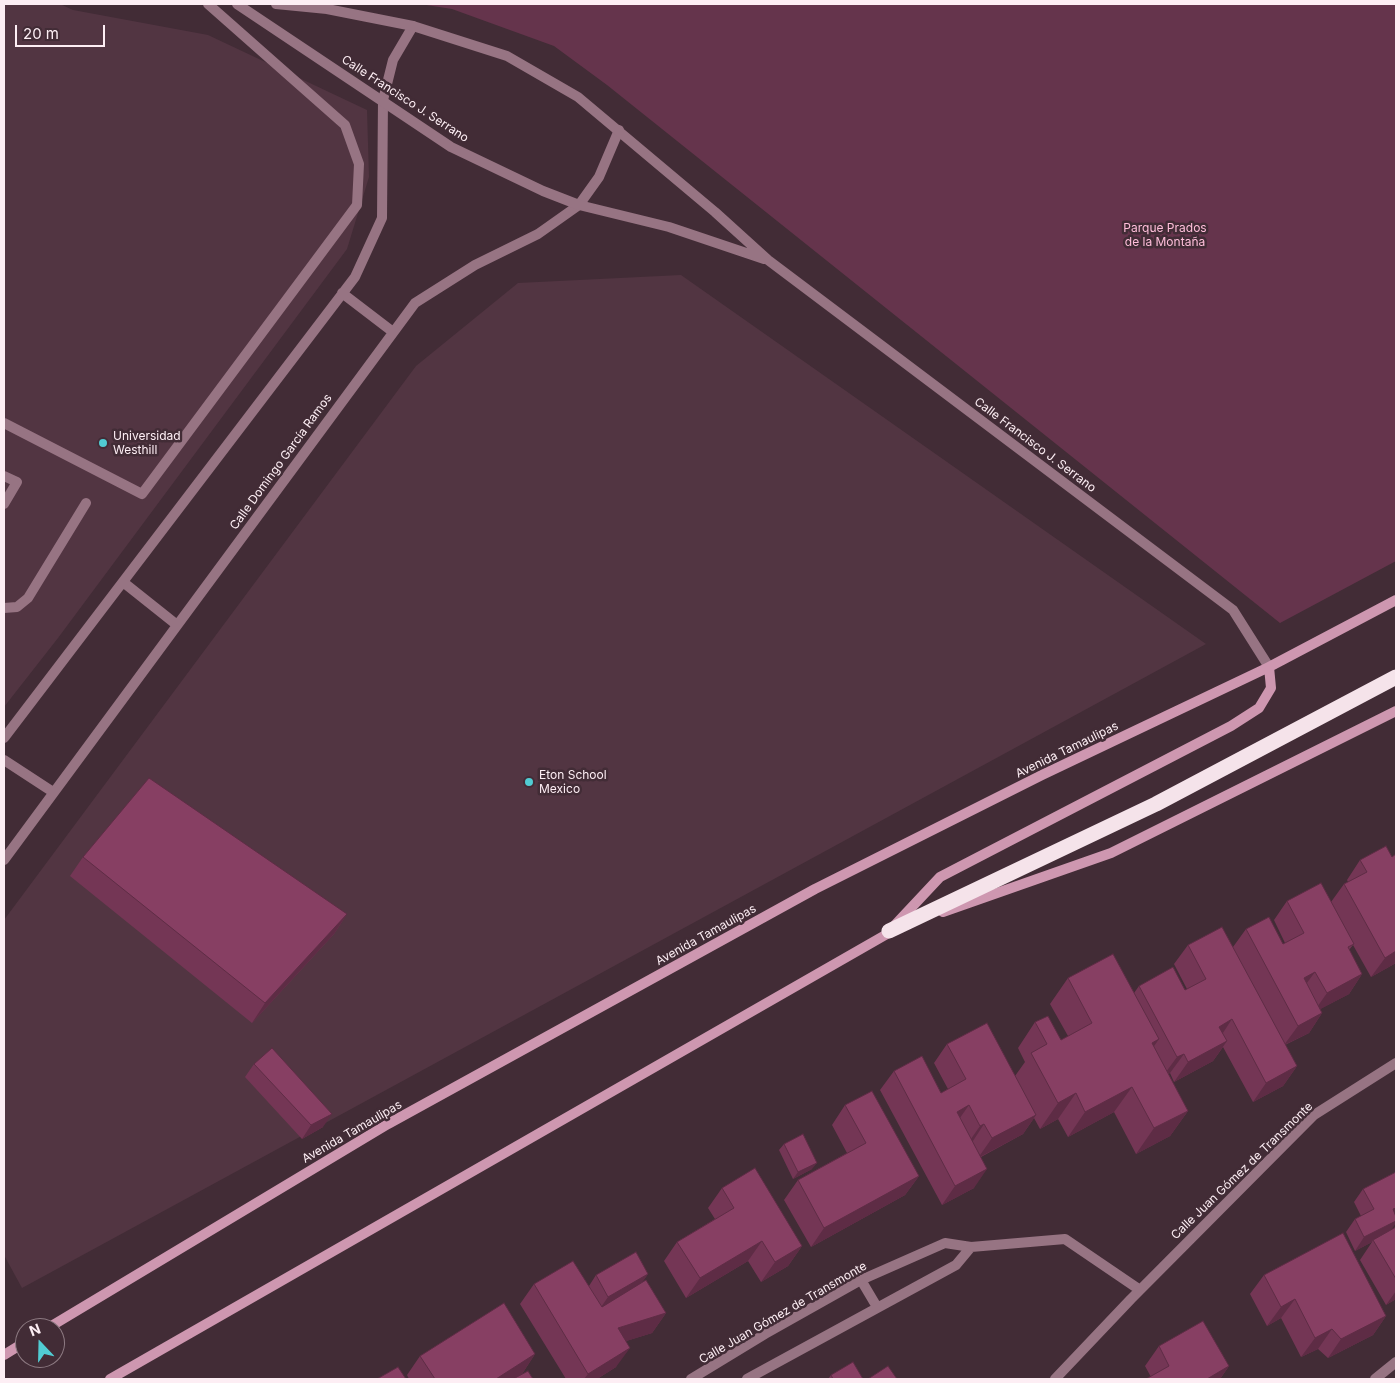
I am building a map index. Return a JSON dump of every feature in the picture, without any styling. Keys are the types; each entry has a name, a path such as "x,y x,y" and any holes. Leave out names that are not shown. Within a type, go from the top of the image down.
{"highway":[{"path":"889,931 1156,804 1396,677"}],"street":[{"path":"4,423 142,494 357,205 359,164 345,125 208,4"},
{"name":"Calle Francisco J. Serrano","path":"237,4 451,147 543,191 579,205 670,227 768,260"},
{"name":"Calle Francisco J. Serrano","path":"276,4 327,9 413,26 508,56 578,97 716,212 768,260 1233,610 1269,667"},
{"path":"4,738 355,277 382,218 383,100 393,60 413,26"},
{"name":"Calle Domingo García Ramos","path":"4,860 414,303 475,265 538,234 579,205 599,177 618,130"},
{"path":"342,293 393,332"},
{"path":"4,476 17,482 4,504"},
{"path":"4,608 17,606 28,598 86,502"},
{"path":"122,582 177,625"},
{"name":"Avenida Tamaulipas","path":"65,1318 388,1124 815,889 1042,775 1269,667 1396,600"},
{"path":"889,931 940,877 1231,726 1259,708 1271,688 1269,667"},
{"path":"110,1379 437,1193 889,931 1111,853 1396,711"},
{"path":"4,760 53,792"},
{"name":"Calle Juan Gómez de Transmonte","path":"1055,1379 1140,1290 1314,1115 1396,1063"},
{"name":"Calle Juan Gómez de Transmonte","path":"691,1379 765,1334 861,1280 945,1244 971,1247 1065,1239 1140,1290"},
{"path":"747,1379 956,1265 971,1247"},
{"path":"861,1280 877,1308"},
{"path":"4,1354 15,1348"},
{"path":"1376,1379 1396,1362"}],"shaded area":[{"name":"Universidad Westhill","path":"4,4 60,4 73,10 208,35 367,110 369,177 347,249 58,638 4,707"},
{"name":"Eton School Mexico","path":"681,275 1206,644 22,1288 4,1255 4,920 416,366 518,283"}],"green space":[{"name":"Parque Prados de la Montaña","path":"420,4 1396,4 1396,561 1280,623 607,85 554,46 452,9"}],"building":[{"path":"149,778 347,914 265,1003 83,857"},
{"path":"1386,846 1392,857 1396,854 1396,951 1385,958 1344,884 1367,872 1360,860"},
{"path":"1321,883 1354,944 1348,947 1362,974 1327,993 1315,972 1304,978 1322,1013 1298,1026 1246,929 1269,917 1283,944 1304,933 1287,901"},
{"path":"1222,927 1297,1066 1266,1083 1232,1019 1219,1027 1227,1041 1188,1062 1184,1054 1177,1057 1139,986 1173,967 1185,990 1206,979 1188,945"},
{"path":"1113,954 1159,1039 1152,1043 1188,1111 1154,1128 1132,1087 1085,1112 1076,1093 1058,1103 1031,1053 1047,1044 1035,1022 1048,1016 1061,1040 1092,1023 1068,978"},
{"path":"987,1023 1036,1115 992,1138 984,1124 980,1126 969,1105 957,1112 987,1169 955,1186 894,1071 922,1056 941,1093 966,1079 947,1044"},
{"path":"272,1048 332,1114 311,1125 254,1064"},
{"path":"872,1091 919,1176 824,1228 798,1180 866,1143 845,1105"},
{"path":"803,1134 817,1163 798,1172 784,1144"},
{"path":"755,1168 802,1246 775,1262 762,1241 700,1278 677,1242 734,1208 722,1188"},
{"path":"1396,1172 1396,1208 1393,1209 1396,1221 1364,1237 1355,1219 1374,1209 1363,1189"},
{"path":"1396,1227 1396,1279 1373,1240"},
{"path":"1343,1233 1386,1316 1341,1339 1332,1329 1315,1338 1295,1299 1281,1307 1264,1275"},
{"path":"636,1252 648,1274 608,1297 596,1275"},
{"path":"573,1261 602,1307 646,1280 666,1313 618,1328 630,1348 588,1374 534,1284"},
{"path":"504,1303 535,1354 496,1379 435,1379 420,1356"},
{"path":"1203,1321 1229,1366 1207,1379 1146,1379 1169,1366 1159,1346"},
{"path":"853,1362 863,1379 833,1379 831,1375"},
{"path":"888,1366 897,1379 868,1379"},
{"path":"398,1367 406,1379 377,1379"},
{"path":"528,1371 533,1379 513,1379"}],"place":[{"name":"Universidad Westhill","path":"103,443"},
{"name":"Eton School Mexico","path":"529,782"}]}
